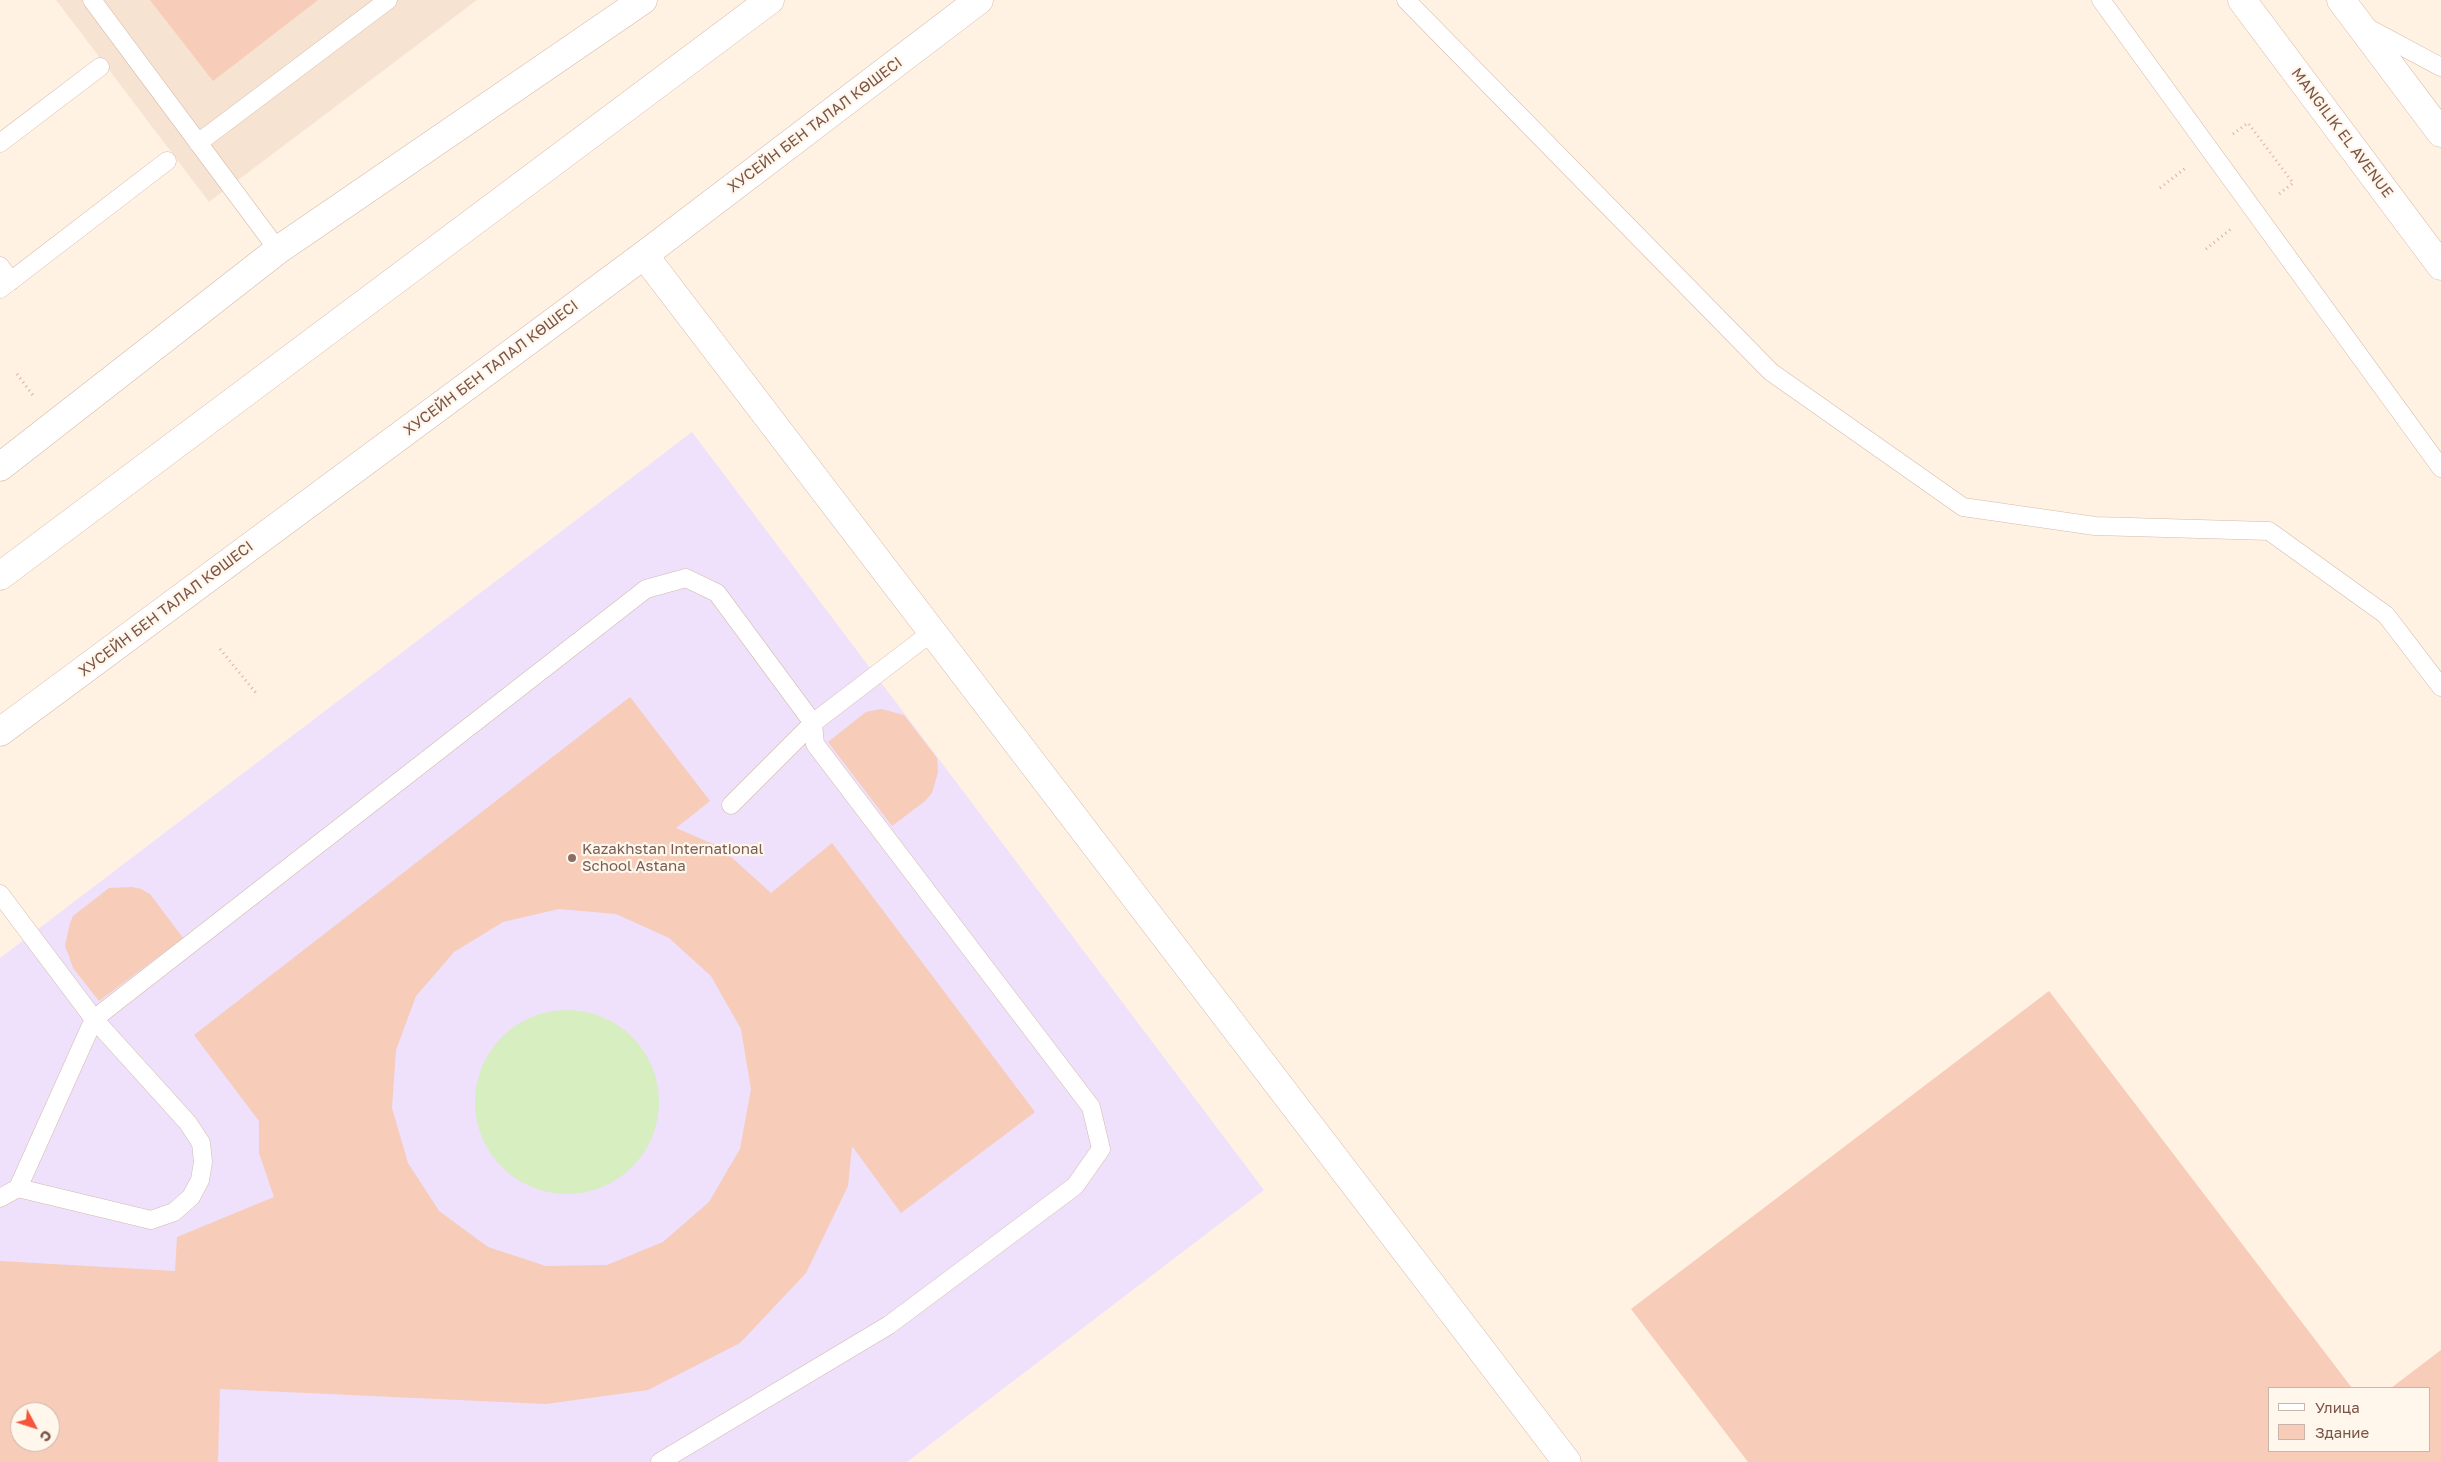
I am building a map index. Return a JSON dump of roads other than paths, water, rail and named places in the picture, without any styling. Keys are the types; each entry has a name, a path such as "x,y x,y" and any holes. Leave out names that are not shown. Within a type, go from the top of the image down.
{"street":[{"path":"0,467 278,250 643,0"},
{"path":"0,576 770,0"},
{"name":"ХУСЕЙН БЕН ТАЛАЛ КӨШЕСІ","path":"0,732 644,255 980,0"},
{"name":"MANGILIK EL AVENUE","path":"2242,0 2441,266"},
{"path":"2341,0 2441,133"},
{"path":"644,255 1566,1462"}],"lane":[{"path":"92,0 278,250"},
{"path":"198,143 388,0"},
{"path":"1406,0 1771,372 1963,508 2095,526 2269,531 2386,615 2441,687"},
{"path":"2101,0 2441,468"},
{"path":"2357,22 2441,67"},
{"path":"0,143 100,67"},
{"path":"0,266 6,285 167,162"},
{"path":"0,1198 18,1188 94,1019 646,589 686,578 717,594 813,723 815,744 1091,1107 1101,1150 1075,1186 889,1325 660,1462"},
{"path":"731,805 813,723 932,632"},
{"path":"0,894 94,1019 192,1130 201,1143 203,1162 200,1180 191,1197 174,1212 151,1220 18,1188"}],"place":[{"name":"Kazakhstan International School Astana","path":"572,858"}]}
